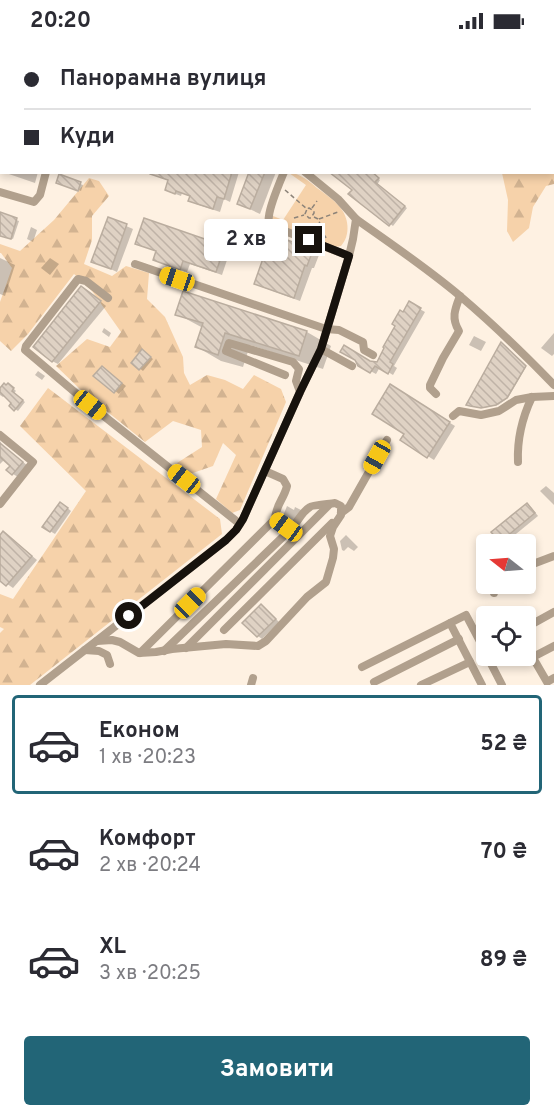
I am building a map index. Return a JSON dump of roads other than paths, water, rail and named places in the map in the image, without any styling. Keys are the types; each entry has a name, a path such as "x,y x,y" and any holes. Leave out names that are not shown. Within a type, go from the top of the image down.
{"street":[{"path":"0,192 34,202 40,195 45,174"},
{"path":"283,174 269,213 268,220 272,226 349,256"},
{"path":"307,174 338,199 356,219 460,296 554,385"},
{"path":"40,685 226,540 240,524 321,349 349,256 356,219"},
{"path":"135,264 326,329 339,330 363,342 364,350 373,355"},
{"path":"108,298 86,281 78,279 25,350 90,405 240,524"},
{"path":"436,393 430,386 459,331 455,325 454,310 460,296"},
{"path":"285,375 226,351 229,343 293,362 299,369 296,381 300,392"},
{"path":"321,349 352,366"},
{"path":"453,416 459,411 481,414 499,411 516,400 554,396"},
{"path":"518,462 526,411 532,397"},
{"path":"0,435 33,462 0,504"},
{"path":"224,630 349,507 387,440"},
{"path":"139,653 275,519 276,509 287,486 283,479 265,471"},
{"path":"97,641 120,642 139,653 164,652 226,644 258,646 266,641 307,597 326,582 334,549 330,536 341,514 341,506 335,503 308,507 295,526 164,652"},
{"path":"186,648 329,504"},
{"path":"275,519 290,531"},
{"path":"536,563 554,556"},
{"path":"536,622 554,612"},
{"path":"362,667 466,615 476,634"},
{"path":"450,623 482,685"},
{"path":"374,682 459,639"},
{"path":"536,655 554,646"},
{"path":"85,650 99,651 107,655 110,664"},
{"path":"536,661 550,682"},
{"path":"422,685 470,662"},
{"path":"493,666 502,685"}]}
